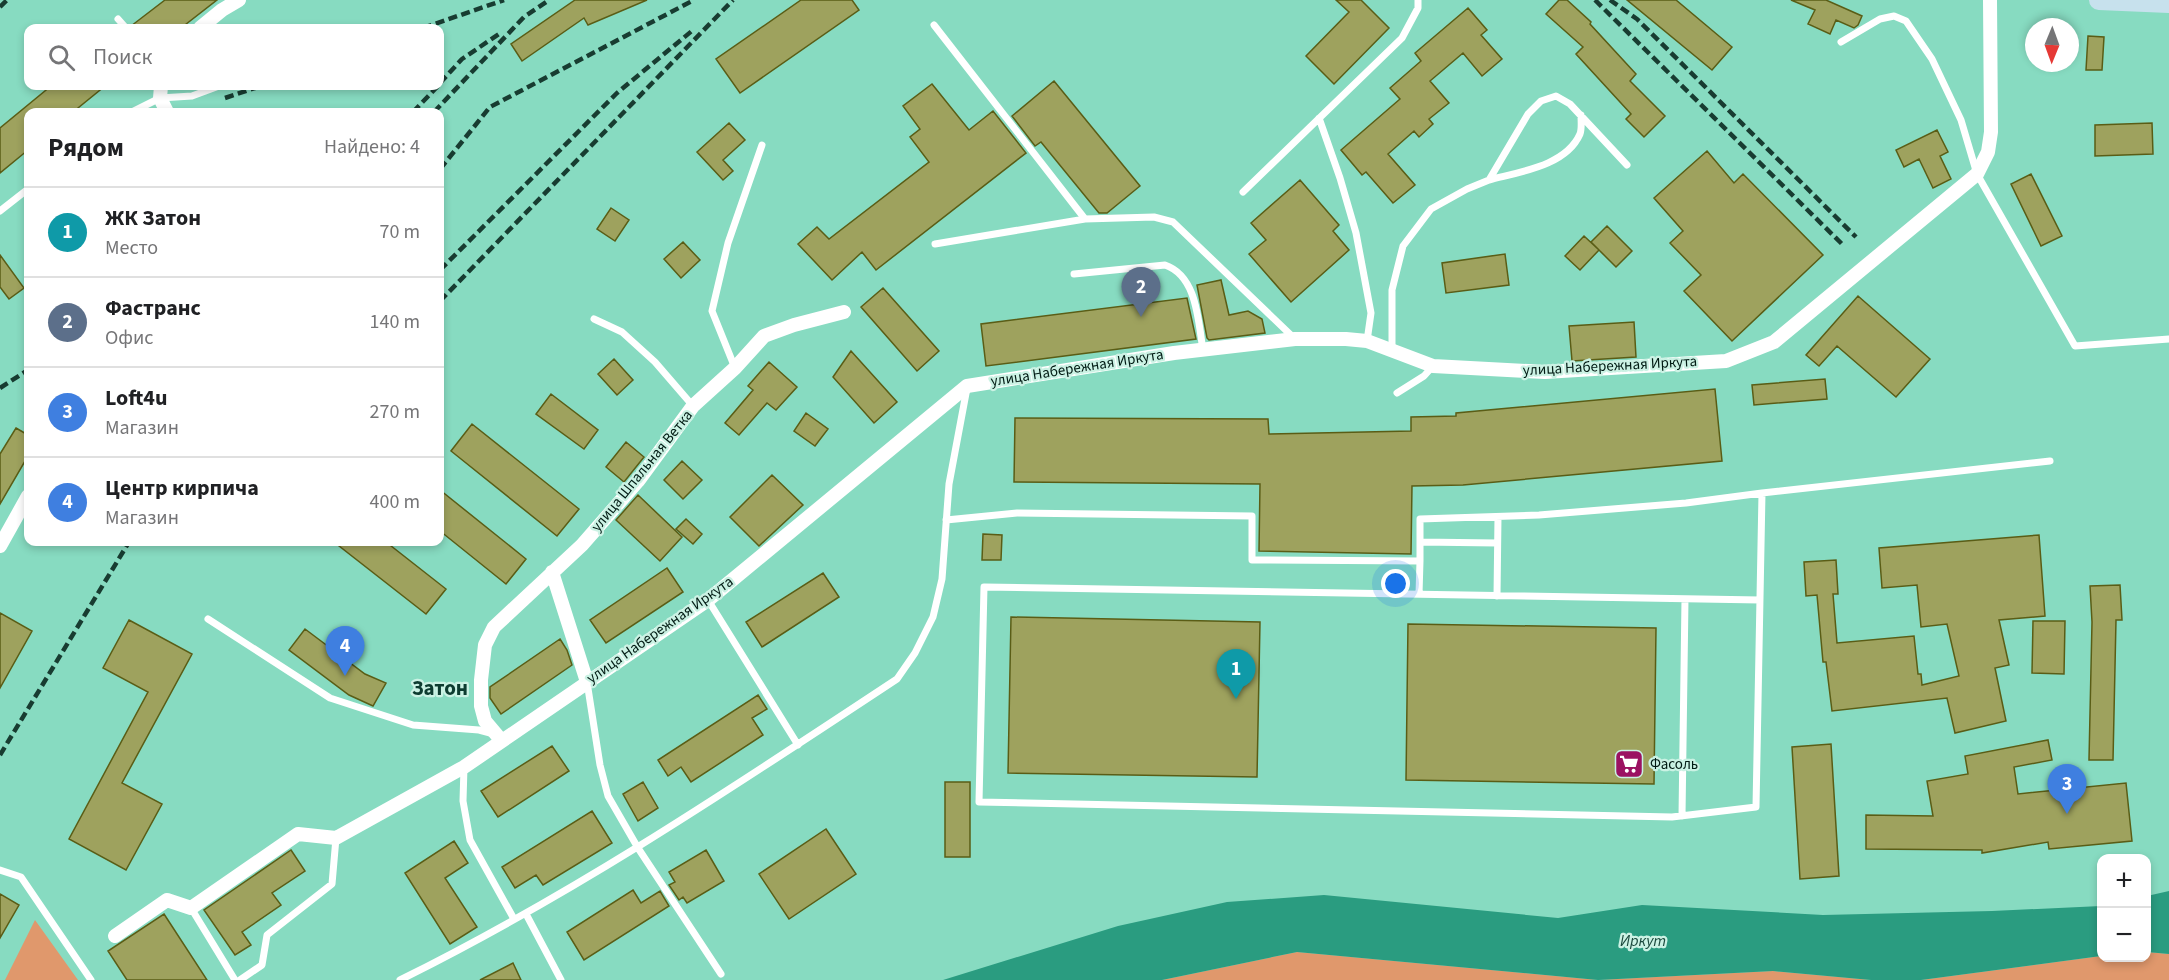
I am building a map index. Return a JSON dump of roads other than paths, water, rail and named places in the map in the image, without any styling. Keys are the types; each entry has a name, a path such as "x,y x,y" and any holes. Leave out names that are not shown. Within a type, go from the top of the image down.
{"main road":[{"path":"2099,0 2169,3"}],"street":[{"path":"205,24 239,0"},
{"name":"улица Набережная Иркута","path":"336,838 464,767 499,738 708,600 967,386 1173,352 1295,339 1367,341 1433,366 1545,372 1726,361 1774,342 1977,174 1988,152 1991,132 1990,0"},
{"path":"160,92 166,108"},
{"name":"улица Шпальная Ветка","path":"499,738 485,721 482,706 481,681 485,645 494,627 582,545 638,481 693,406 735,368 764,336 794,325 844,312"},
{"path":"0,546 24,503"},
{"path":"552,572 587,682"},
{"path":"115,936 167,900 191,908 298,834 336,838"}],"lane":[{"path":"1243,192 1402,38 1418,8 1418,0"},
{"path":"1841,42 1880,19 1894,16 1906,21 1932,59 1956,110 1977,174 2075,346 2169,339"},
{"path":"118,19 122,24"},
{"path":"934,25 1084,219"},
{"path":"138,108 160,92 192,96 208,90"},
{"path":"1489,180 1528,114 1541,101 1556,96 1570,104 1627,165"},
{"path":"1392,350 1392,290 1402,246 1431,209 1489,180 1547,164 1569,150 1581,133 1581,115"},
{"path":"1319,118 1356,233 1371,313 1367,341"},
{"path":"735,368 712,311 728,243 762,145"},
{"path":"0,211 24,192"},
{"path":"935,244 1084,219 1154,217 1173,222 1295,339"},
{"path":"1074,274 1165,264 1176,268 1188,284 1203,350"},
{"path":"594,319 622,332 655,362 693,406"},
{"path":"1396,393 1424,376 1433,366"},
{"path":"400,980 526,914 639,848 897,679 915,653 933,617 942,579 949,484 967,386"},
{"path":"1419,594 1420,519 1539,515 1686,503 2050,461"},
{"path":"1760,600 984,587 979,802 1672,817 1756,807 1760,600 1762,493"},
{"path":"946,520 1017,513 1252,516 1252,560 1420,561"},
{"path":"1497,596 1498,517"},
{"path":"1420,542 1497,543"},
{"path":"1682,816 1684,598"},
{"path":"708,600 798,745"},
{"path":"208,619 330,698 413,725 479,730 499,738"},
{"path":"587,682 600,765 608,796 721,974"},
{"path":"464,767 463,801 470,840 514,919"},
{"path":"240,980 262,965 267,935 332,884 336,838"},
{"path":"0,870 21,877 92,980"},
{"path":"191,908 235,980"},
{"path":"526,914 561,980"}],"water":[{"path":"2169,891 2169,954 2151,952 2151,895"},
{"name":"Иркут","path":"1324,895 1558,918 1642,905 1823,915 2097,906 2097,957 1921,980 1871,980 1773,971 1598,980 1297,952 1162,980 943,980 1118,926 1227,902"}],"railway":[{"path":"0,7 7,0"},
{"path":"435,24 504,0"},
{"path":"438,108 524,17 549,0"},
{"path":"444,164 490,107 694,0"},
{"path":"444,297 733,0"},
{"path":"1595,0 1844,246"},
{"path":"1610,0 1637,19 1856,237"},
{"path":"444,266 617,93 693,30"},
{"path":"444,79 462,59 502,32"},
{"path":"225,98 249,90"},
{"path":"417,108 434,90"},
{"path":"0,388 24,373"},
{"path":"0,755 127,546"}],"place":[{"name":"Фастранс","path":"1141,317"},
{"name":"Центр кирпича","path":"345,676"},
{"name":"ЖК Затон","path":"1236,699"},
{"name":"Фасоль","path":"1629,764"},
{"name":"Loft4u","path":"2067,814"}],"district":[{"name":"Затон","path":"440,688"}]}
